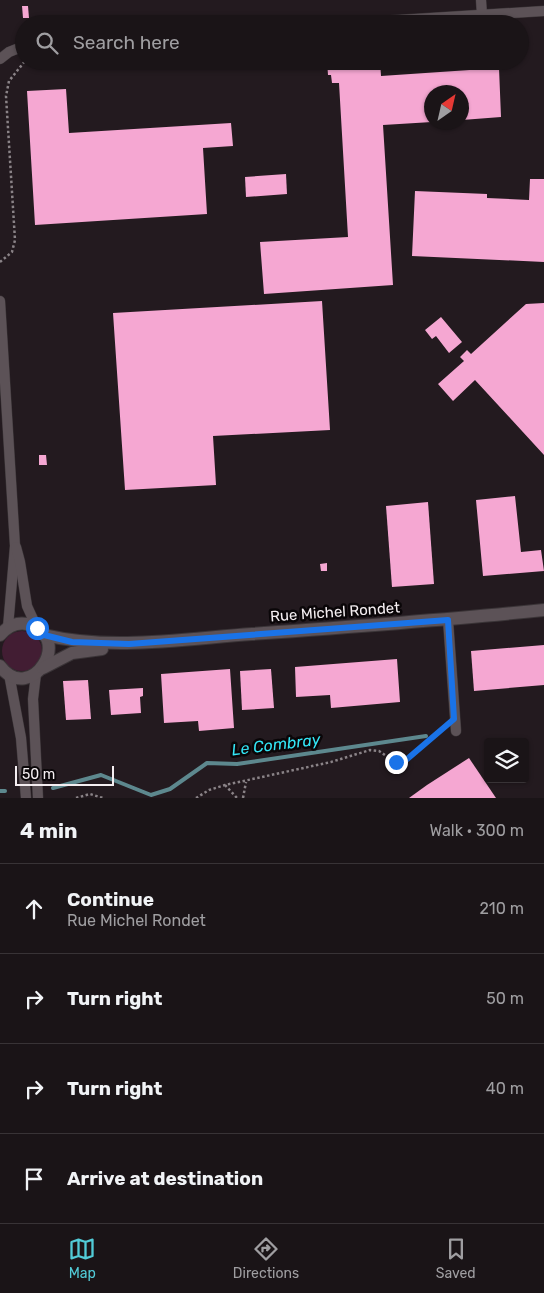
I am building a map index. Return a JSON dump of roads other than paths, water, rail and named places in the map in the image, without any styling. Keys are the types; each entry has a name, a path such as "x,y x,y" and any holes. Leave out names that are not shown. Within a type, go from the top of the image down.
{"street":[{"path":"481,0 482,15 544,11"},
{"path":"0,58 15,50"},
{"path":"0,301 15,546 4,631"},
{"path":"15,546 20,562 27,606 49,652 39,671 33,699 38,798"},
{"name":"Rue Michel Rondet","path":"39,671 72,653 129,644 448,620 544,610"},
{"path":"448,620 456,731"},
{"name":"Rue Michel Rondet","path":"4,631 23,624 40,632 72,642 129,644"},
{"path":"3,670 27,677 39,671"},
{"path":"3,670 21,738 26,798"}],"waterway":[{"name":"Le Combray","path":"53,788 101,775 151,795 170,789 207,763 237,764 426,736"},
{"name":"Le Combray","path":"0,791 5,791"}]}
